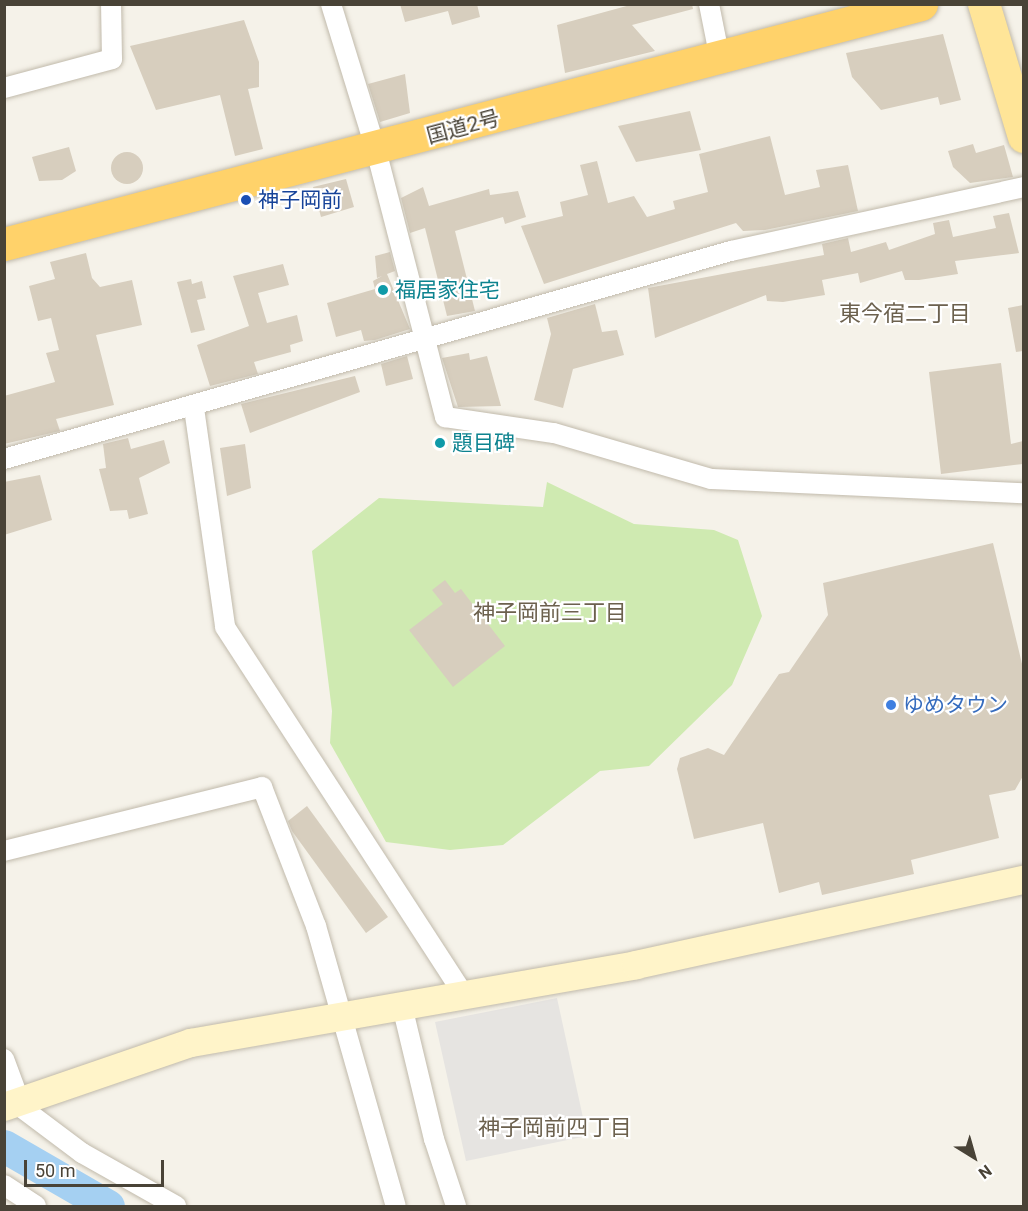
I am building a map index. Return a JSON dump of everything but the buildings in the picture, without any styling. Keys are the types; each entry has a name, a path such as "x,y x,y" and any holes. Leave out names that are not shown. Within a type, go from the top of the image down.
{"highway":[{"name":"国道2号","path":"4,244 376,150 921,4"}],"main road":[{"path":"984,4 1023,137"}],"street":[{"path":"4,88 112,59 111,4"},
{"path":"331,4 376,150 427,335 445,417 554,433 711,479 1023,493"},
{"path":"709,4 720,59"},
{"path":"4,459 194,408 427,335 730,251 1023,187"},
{"path":"194,408 225,627 465,996"},
{"path":"4,850 262,787 316,926 396,1206"},
{"path":"10,1102 191,1043 342,1017 403,1010 465,996 636,965 1023,880"},
{"path":"403,1010 434,1139 456,1206"},
{"path":"4,1059 10,1102 82,1153 176,1206"},
{"path":"4,1185 36,1206"}],"green space":[{"path":"547,482 634,524 714,530 738,540 762,616 732,685 649,766 600,771 503,845 450,850 386,842 330,743 332,711 312,551 379,498 543,507"}],"shaded area":[{"path":"557,998 587,1136 466,1161 435,1022"}],"waterway":[{"path":"4,1146 108,1206"}],"place":[{"name":"神子岡前","path":"246,200"},
{"name":"福居家住宅","path":"383,290"},
{"name":"題目碑","path":"440,443"},
{"name":"ゆめタウン","path":"891,705"}],"district":[{"name":"東今宿二丁目","path":"905,314"},
{"name":"神子岡前三丁目","path":"550,613"},
{"name":"神子岡前四丁目","path":"555,1128"}]}
